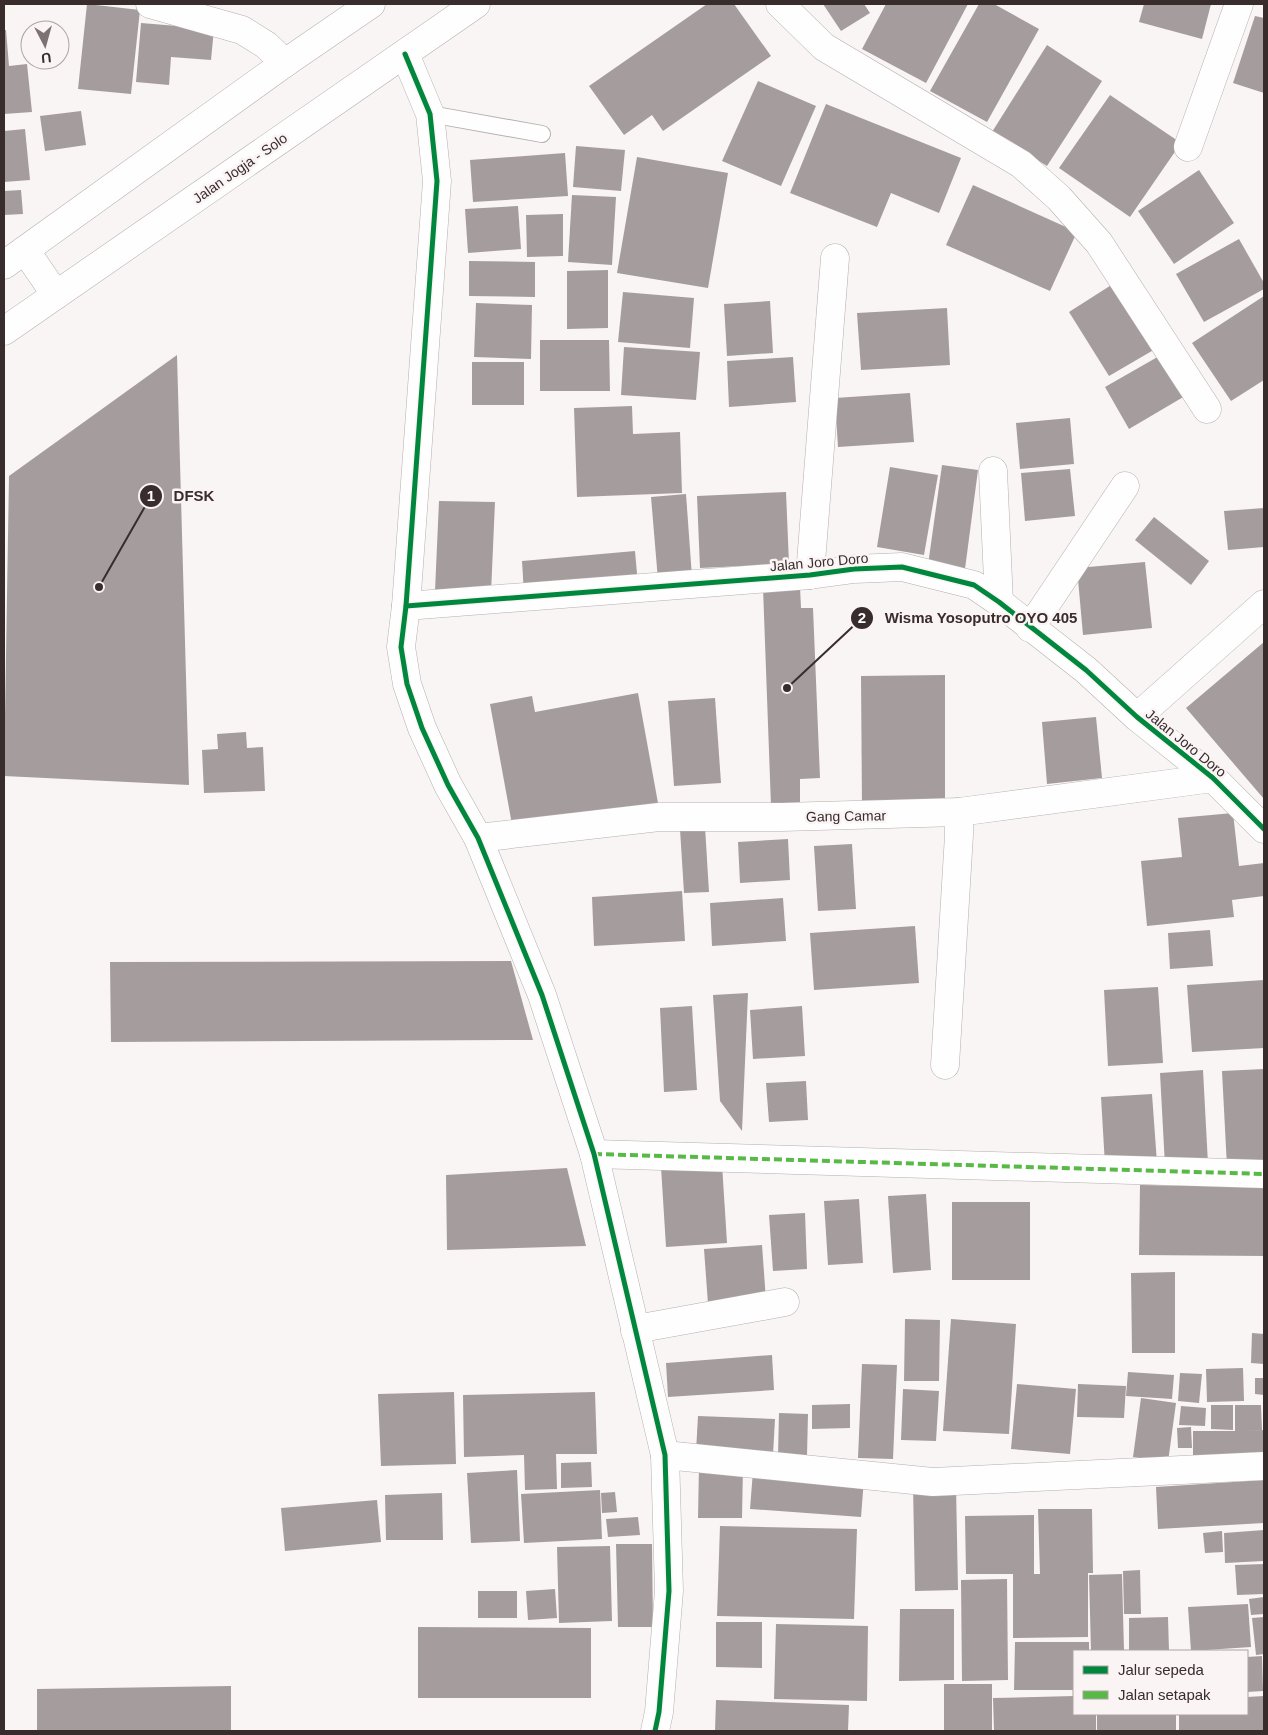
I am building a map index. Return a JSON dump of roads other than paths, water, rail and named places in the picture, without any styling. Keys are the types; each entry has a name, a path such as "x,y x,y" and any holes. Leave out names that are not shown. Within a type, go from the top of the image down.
{"main road":[{"path":"150,4 242,30 266,44 285,64"},
{"path":"56,295 15,257 371,4"},
{"name":"Jalan Jogja - Solo","path":"4,331 476,4"},
{"path":"780,4 824,47 1021,164 1060,198 1098,243 1207,409"},
{"path":"1188,147 1239,4"},
{"path":"405,54 430,114 437,181 402,647 407,684 422,728 448,785 478,838 542,995 594,1154 665,1455 669,1591 660,1712 655,1731"},
{"path":"810,575 835,258"},
{"path":"993,472 999,602"},
{"path":"1030,628 1125,486"},
{"name":"Jalan Joro Doro","path":"406,606 810,575 854,569 902,567 974,586 999,602 1086,670 1137,717 1213,778 1264,829"},
{"path":"1137,717 1263,605"},
{"name":"Gang Camar","path":"478,838 659,817 958,812 1213,778"},
{"path":"945,1066 959,835 958,812"},
{"path":"594,1154 1264,1174"},
{"path":"635,1331 647,1327 785,1302"},
{"path":"665,1455 933,1482 1264,1466"}],"lane":[{"path":"430,114 542,134"}],"place":[{"name":"DFSK","path":"99,587"},
{"name":"Wisma Yosoputro OYO 405","path":"787,688"}]}
